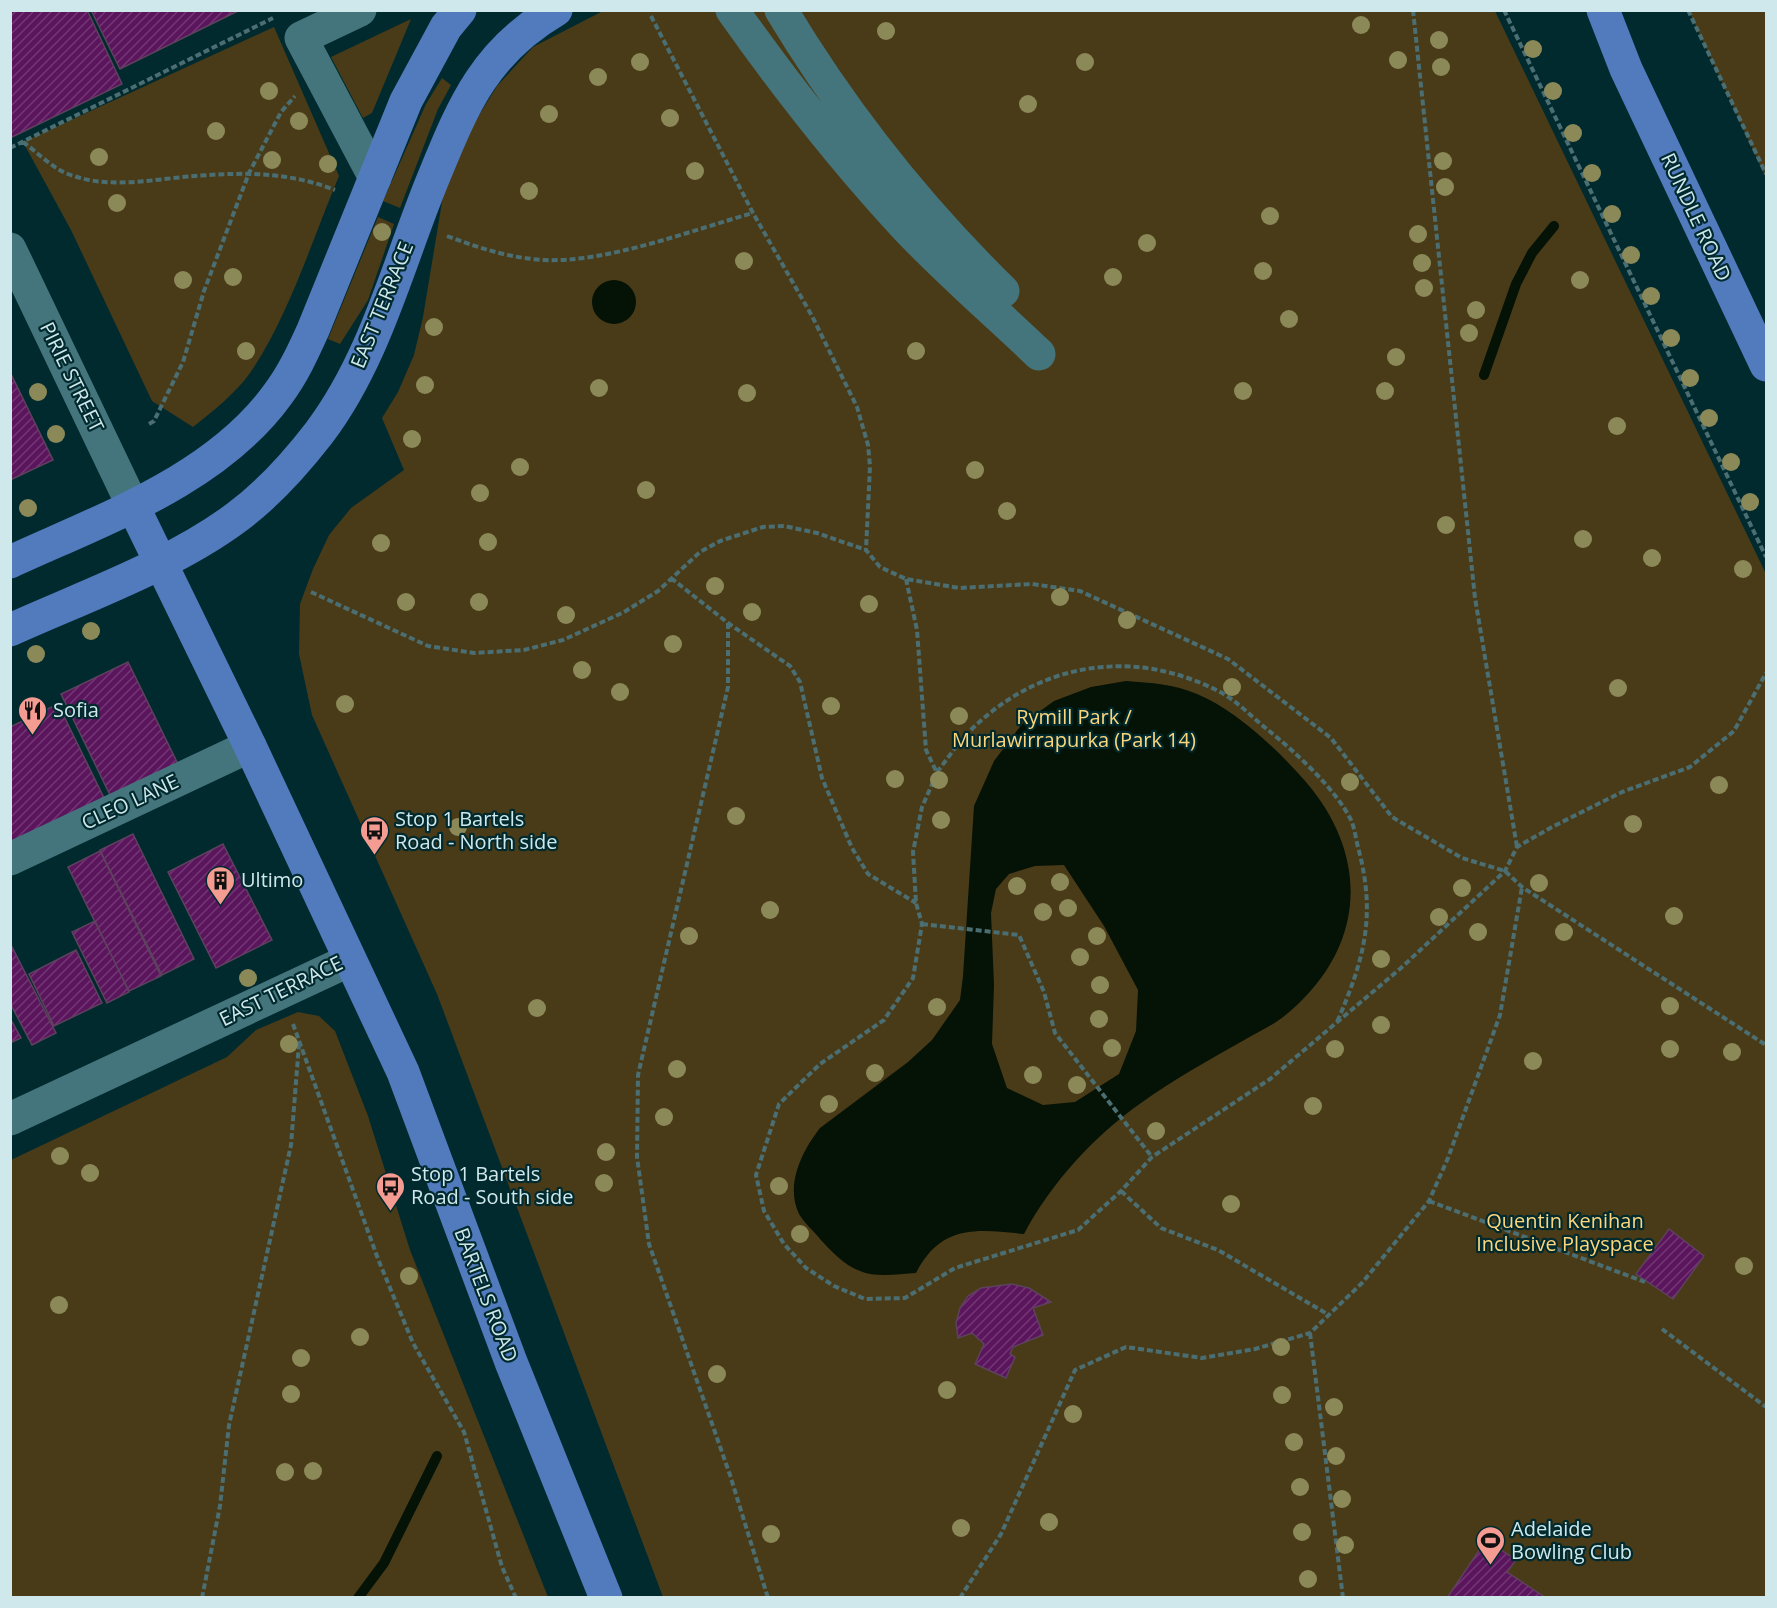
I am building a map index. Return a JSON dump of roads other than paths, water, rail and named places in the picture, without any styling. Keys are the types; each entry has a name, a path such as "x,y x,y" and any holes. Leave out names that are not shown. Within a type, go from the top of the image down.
{"main road":[{"name":"EAST TERRACE","path":"160,562 199,542 238,517 281,476 320,432 350,386 363,358 414,224 465,102 500,54 556,10"},
{"name":"RUNDLE ROAD","path":"1592,10 1626,69"},
{"name":"RUNDLE ROAD","path":"1603,10 1626,69 1767,365"},
{"path":"10,562 133,506 182,479 247,428 278,395 308,340 406,101 453,12"},
{"name":"EAST TERRACE","path":"133,506 250,746 350,960"},
{"path":"10,630 160,562"},
{"name":"BARTELS ROAD","path":"350,960 403,1072 511,1362 606,1598"}],"street":[{"path":"360,10 302,38 375,178"},
{"path":"732,10 769,63 858,173 903,224 962,265 1031,318"},
{"path":"781,10 831,88 913,195 962,265 1039,354"},
{"name":"PIRIE STREET","path":"10,249 133,506"},
{"name":"CLEO LANE","path":"10,859 250,746"},
{"name":"EAST TERRACE","path":"10,1119 350,960"}],"waterway":[{"path":"1484,375 1516,284 1532,253 1554,226"},
{"path":"358,1598 384,1563 437,1456"}],"place":[{"name":"Sofia","path":"32,736"},
{"name":"Stop 1 Bartels Road - North side","path":"374,856"},
{"name":"Ultimo","path":"220,906"},
{"name":"Stop 1 Bartels Road - South side","path":"390,1212"},
{"name":"Adelaide Bowling Club","path":"1490,1566"}],"park label":[{"name":"Rymill Park / Murlawirrapurka (Park 14)","path":"1074,728"},
{"name":"Quentin Kenihan Inclusive Playspace","path":"1565,1232"}]}
